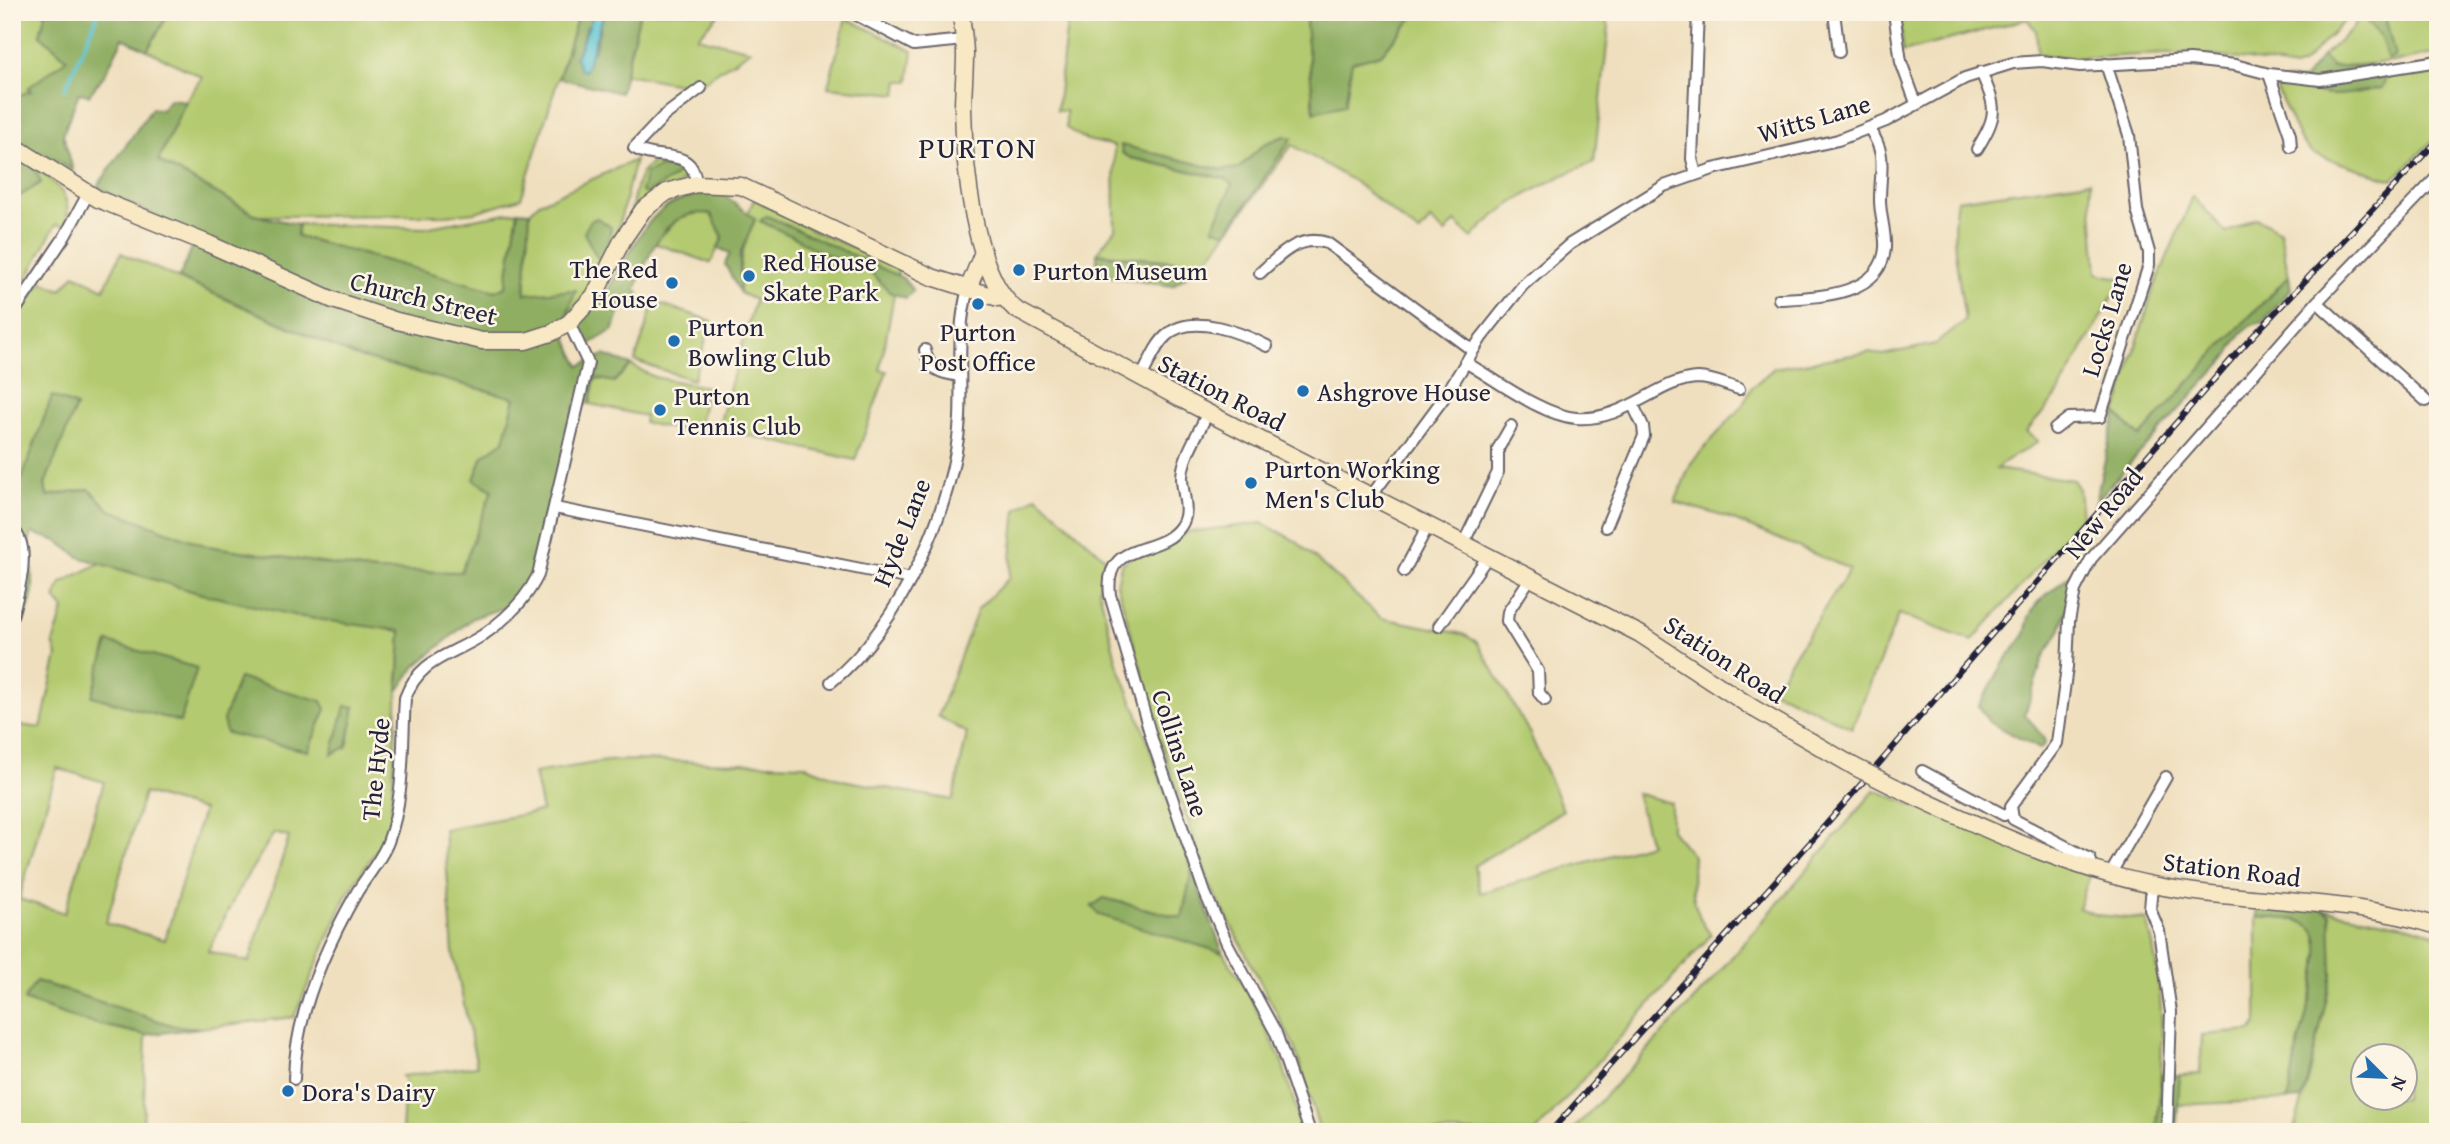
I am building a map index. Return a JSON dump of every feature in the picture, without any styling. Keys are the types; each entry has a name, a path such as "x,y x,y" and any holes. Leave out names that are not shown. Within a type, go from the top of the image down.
{"street":[{"path":"851,12 914,45 964,40"},
{"path":"961,12 964,40 964,141 983,252 1003,297"},
{"path":"1696,174 1692,159 1698,12"},
{"path":"1834,12 1839,52"},
{"path":"1894,12 1901,62 1916,103"},
{"name":"Witts Lane","path":"1372,495 1440,404 1472,350 1516,292 1554,257 1646,194 1696,174 1827,144 1869,128 1981,72 2023,62 2068,66 2199,61 2235,65 2269,75 2338,79 2438,61"},
{"name":"Locks Lane","path":"2055,429 2062,421 2074,416 2100,417 2149,265 2137,210 2129,135 2106,64"},
{"path":"1978,149 1995,111 1981,72"},
{"path":"2269,75 2290,135 2291,147"},
{"path":"696,184 693,167 687,161 642,153 634,148 664,116 701,88"},
{"path":"1779,299 1855,288 1867,280 1881,263 1885,243 1880,205 1883,160 1881,147 1869,128"},
{"path":"1987,134 1998,140"},
{"name":"Church Street","path":"12,145 88,194 333,300 386,318 449,334 507,343 539,338 569,323 594,296 623,239 643,210 661,195 696,184 744,188 876,252 968,289 1003,297"},
{"name":"New Road","path":"2010,813 2011,806 2057,743 2067,667 2069,621 2075,590 2082,573 2148,492 2317,302 2438,176"},
{"path":"12,315 65,236 88,194"},
{"path":"1261,273 1295,245 1309,240 1327,243 1472,350"},
{"path":"968,289 983,252"},
{"path":"1795,285 1796,298"},
{"name":"Hyde Lane","path":"831,681 882,629 911,579 929,538 953,460 960,419 960,325 968,289"},
{"name":"Station Road","path":"1003,297 1025,315 1141,377 1655,642 1753,708 1855,767 1895,788 2005,837 2094,870 2152,885 2342,906 2438,926"},
{"path":"2317,302 2426,401"},
{"name":"The Hyde","path":"294,1079 302,1018 324,961 356,894 387,845 396,820 405,698 410,685 425,666 483,635 524,599 544,558 588,363 569,323"},
{"path":"1141,377 1164,337 1179,328 1199,326 1232,329 1267,346"},
{"path":"925,350 928,361 935,370 959,376"},
{"path":"1465,362 1518,394 1570,417 1610,415 1692,379 1709,380 1739,389"},
{"path":"1606,527 1644,436 1643,426 1633,405"},
{"name":"Collins Lane","path":"1208,412 1182,474 1186,511 1183,523 1164,539 1120,559 1110,574 1110,595 1153,743 1205,893 1227,943 1269,1018 1289,1065 1311,1132"},
{"path":"1464,542 1498,472 1498,449 1511,426"},
{"path":"555,508 911,579"},
{"path":"1404,571 1429,524"},
{"path":"12,529 21,539 22,552 12,616"},
{"path":"1439,626 1489,555"},
{"path":"1531,577 1508,612 1507,621 1538,671 1539,693 1545,700"},
{"path":"1922,771 2004,815 2010,813 2013,818 2090,859 2094,870"},
{"path":"2111,873 2166,777"},
{"path":"2152,885 2150,909 2159,930 2171,1012 2167,1132"}],"green space":[{"path":"12,12 46,12 40,35 68,59 29,88 32,90 12,132"},
{"path":"46,12 170,12 147,50 123,38 105,74 89,95 79,93 63,134 73,170 29,148 12,133 13,97 31,91 28,88 67,59 40,35"},
{"path":"170,12 579,12 521,198 475,212 446,215 258,216 158,161 186,101 202,77 147,50"},
{"path":"579,12 640,12 620,93 559,78","holes":["603,16 594,51 576,57 587,27"]},
{"path":"640,12 721,12 697,37 751,50 695,87 625,74"},
{"path":"1032,12 1305,12 1314,111 1352,62 1381,54 1418,12 1603,12 1609,27 1594,162 1545,184 1512,204 1472,238 1455,222 1445,233 1430,220 1419,233 1355,182 1292,145 1204,264 1097,253 1115,229 1114,146 1087,140 1066,128 1066,111 1057,111 1067,22 1031,16","holes":["1264,144 1213,228 1232,185 1226,179 1131,158 1121,146 1222,170 1239,168"]},
{"path":"1305,12 1418,12 1381,54 1352,62 1345,105 1314,112"},
{"path":"1900,12 2353,12 2302,65 2294,68 2192,54 2073,58 2038,54 2036,31 2027,19 1903,52"},
{"path":"2361,12 2438,12 2438,53 2395,62 2332,67 2322,56 2352,29"},
{"path":"2366,12 2384,12 2395,57 2388,60 2380,35 2367,23"},
{"path":"846,18 913,51 909,81 899,81 897,94 828,87"},
{"path":"2322,56 2332,67 2372,65 2372,77 2383,76 2385,79 2382,88 2332,95 2313,92 2304,87 2303,81"},
{"path":"2438,65 2438,135 2393,180 2313,154 2300,140 2277,90 2281,82 2287,80 2385,79 2383,76"},
{"path":"170,99 186,101 158,161 258,216 298,224 297,236 495,291 506,287 518,211 530,212 525,294 576,290 568,312 566,329 580,366 604,355 631,365 614,382 595,378 590,404 576,402 530,586 508,606 473,618 415,667 398,691 401,631 302,617 202,594 79,557 57,541 32,533 29,555 32,595 19,628 12,630 12,506 52,396 76,406 45,484 47,496 89,489 110,510 207,546 375,571 461,572 492,490 474,480 483,456 504,441 515,398 355,356 179,278 197,236 97,187 152,108 161,110"},
{"path":"1284,136 1292,138 1226,233 1213,228 1232,185 1226,179 1131,158 1122,153 1121,145 1222,170 1239,168 1264,144"},
{"path":"12,152 32,164 41,182 12,201"},
{"path":"635,160 619,225 605,263 591,289 566,316 575,290 525,295 530,212 539,203"},
{"path":"657,161 673,162 685,167 686,178 630,216 640,176"},
{"path":"32,164 61,190 68,216 66,227 57,224 53,229 27,279 12,299 12,201 41,183"},
{"path":"660,167 674,167 678,172 675,177 645,194 641,191 646,173"},
{"path":"2090,181 2097,273 2122,279 2056,397 2026,432 2038,441 1996,469 2073,480 2079,489 2082,517 1972,641 1899,614 1852,728 1772,690 1850,569 1729,518 1675,502 1691,463 1743,405 1752,387 1774,368 1870,352 1882,355 1935,344 1965,321 1954,230 1957,200"},
{"path":"711,193 724,195 755,219 740,254 740,293 725,264 730,253 718,248 723,237 711,214 695,214 681,218 670,225 653,248 635,290 639,292 635,304 624,300 613,330 588,345 581,342 577,329 610,286 647,224 672,204 689,197"},
{"path":"2193,196 2226,233 2256,218 2280,231 2289,276 2223,344 2140,438 2116,413 2152,293"},
{"path":"754,199 814,231 899,268 880,370 887,371 855,460 718,428 755,300 740,293 740,263 755,220 747,215"},
{"path":"518,211 506,287 495,291 297,236 298,224 424,228"},
{"path":"702,212 711,214 723,237 711,263 654,243 680,217"},
{"path":"767,216 903,278 913,291 906,298 891,293 872,274 813,249 760,221"},
{"path":"597,218 611,227 607,252 602,259 598,259 584,233 590,221"},
{"path":"121,253 355,356 515,398 504,441 483,456 474,480 493,490 461,572 375,571 207,546 110,510 89,489 47,496 45,484 76,406 52,396 12,506 12,326 42,282 61,290 75,274 104,289"},
{"path":"1097,253 1204,264 1172,286 1093,274 1097,265"},
{"path":"2289,276 2291,289 2263,322 2251,325 2242,333 2229,355 2095,502 2116,413 2140,437 2223,344"},
{"name":"Purton Bowling Club","path":"654,302 712,321 693,380 635,361"},
{"name":"Purton Tennis Club","path":"631,365 654,377 707,387 697,433 644,423 645,416 590,404 595,378 614,382"},
{"path":"1037,496 1106,559 1099,589 1117,663 1142,725 1192,870 1182,918 1104,898 1092,907 1223,953 1246,988 1281,1059 1303,1132 402,1132 405,1082 402,1076 477,1066 453,953 444,829 542,811 534,773 607,761 804,765 842,780 953,800 967,733 938,716 978,609 1009,578 1016,510"},
{"path":"1262,523 1296,541 1381,618 1463,634 1477,642 1529,732 1563,810 1474,866 1480,893 1650,844 1636,793 1671,803 1671,830 1693,856 1692,878 1696,907 1711,935 1536,1132 1320,1132 1295,1048 1210,885 1151,715 1144,679 1117,584 1121,565 1134,554 1189,532"},
{"path":"100,563 202,594 401,631 391,818 385,837 346,896 294,1017 200,1028 174,1026 36,981 25,1001 80,1020 146,1035 143,1132 12,1132 12,724 41,728 57,655 53,643 64,609 55,599 61,583","holes":["57,768 104,782 65,913 19,899","144,793 203,810 165,940 106,923","274,833 289,837 249,962 208,951 238,891"]},
{"path":"2077,569 2061,629 2043,658 2025,714 2044,739 2045,744 2040,749 1989,722 1979,706 2003,664 2025,634 2029,617 2037,603"},
{"path":"108,642 197,668 180,722 92,696"},
{"path":"239,678 322,701 326,709 308,751 226,733 223,720"},
{"path":"345,706 355,707 347,747 332,754"},
{"path":"1875,790 2090,876 2078,908 2097,915 2147,920 2158,973 2162,1026 2156,1132 1571,1132 1707,986"},
{"path":"1192,870 1223,953 1099,915 1092,906 1104,898 1182,918"},
{"path":"2257,900 2322,909 2330,914 2332,974 2308,1081 2301,1099 2288,1100 2314,983 2318,948 2316,935 2310,926 2299,921 2257,917"},
{"path":"2322,909 2410,926 2438,935 2438,1132 2293,1132 2308,1081 2332,974"},
{"path":"2257,917 2299,921 2310,926 2316,935 2318,948 2314,983 2288,1100 2177,1105 2180,1075 2200,1074 2202,1035 2251,1031 2257,1023"},
{"path":"36,981 174,1026 200,1028 146,1035 80,1020 24,1000"},
{"path":"2162,1075 2180,1075 2176,1132 2156,1132"}],"water":[{"path":"594,13 603,16 585,71 580,70 576,57"}],"waterway":[{"path":"65,89 99,12"}],"railway":[{"path":"1550,1132 1815,837 2237,353 2438,140"}],"place":[{"name":"Purton Museum","path":"1019,270"},
{"name":"Red House Skate Park","path":"749,276"},
{"name":"The Red House","path":"672,283"},
{"name":"Purton Post Office","path":"978,304"},
{"name":"Purton Bowling Club","path":"674,341"},
{"name":"Ashgrove House","path":"1303,391"},
{"name":"Purton Tennis Club","path":"660,410"},
{"name":"Purton Working Men's Club","path":"1251,483"},
{"name":"Dora's Dairy","path":"288,1091"}],"district":[{"name":"PURTON","path":"978,147"}]}
